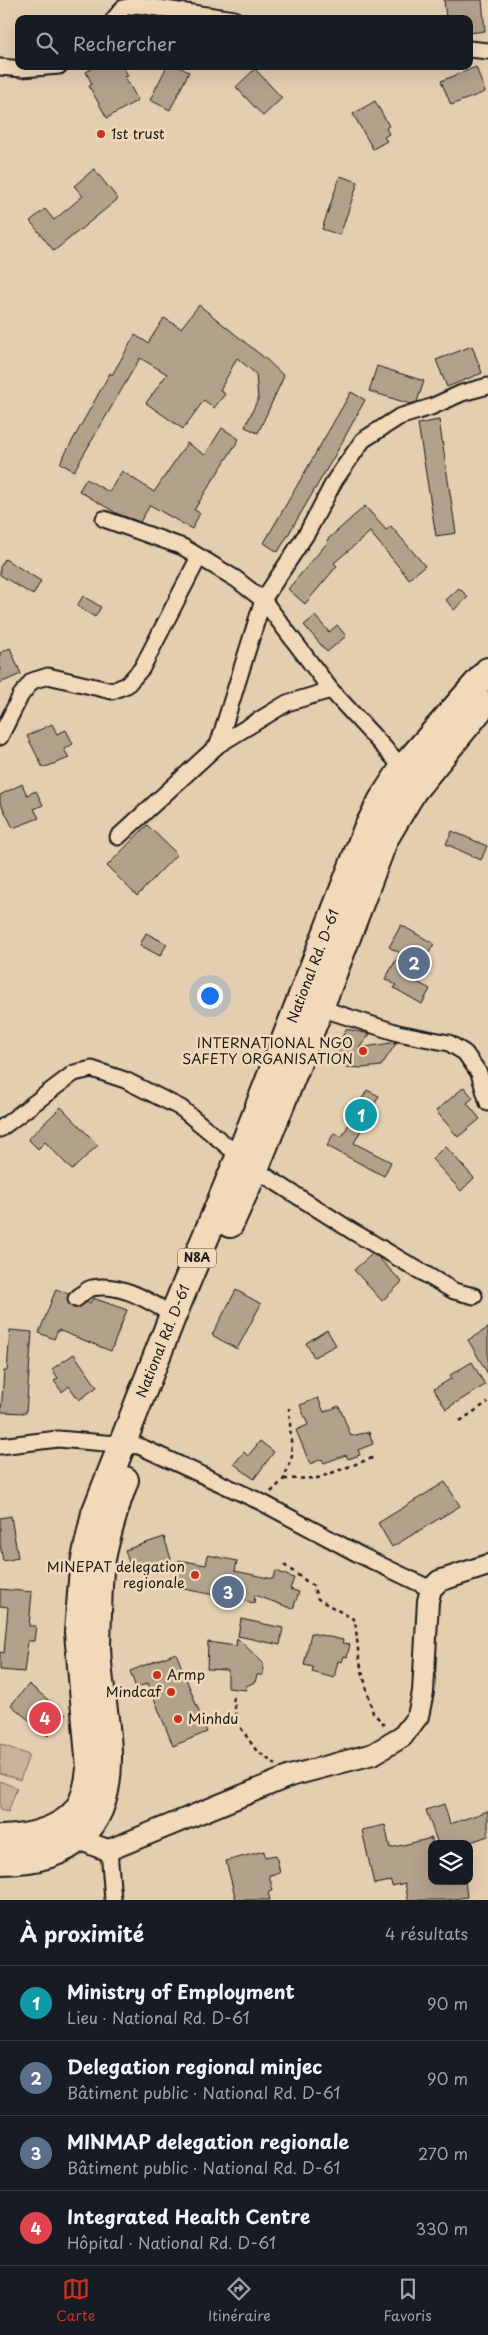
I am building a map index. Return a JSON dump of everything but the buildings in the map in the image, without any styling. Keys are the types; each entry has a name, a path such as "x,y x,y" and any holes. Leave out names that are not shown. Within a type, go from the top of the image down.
{"highway":[{"name":"National Rd. D-61","path":"130,1445 247,1162 366,831 382,800 403,768 488,672"},
{"name":"National Rd. D-61","path":"0,1839 27,1837 49,1831 73,1829 95,1820 104,1792 108,1757 97,1646 100,1570 119,1498 130,1445 173,1315 320,1008 384,838 413,791 488,699"},
{"name":"National Rd. D-61","path":"0,1862 38,1859 56,1853 73,1829"}],"street":[{"path":"117,15 123,8 159,4 214,15"},
{"path":"473,50 488,52"},
{"path":"0,67 15,68"},
{"path":"218,745 263,600 307,533 335,480 363,440 399,417 431,407 462,393 488,386"},
{"path":"104,519 183,547 236,579 263,600 331,690 403,768"},
{"path":"0,737 21,695 32,681 48,676 112,691 127,685 142,668 199,557"},
{"path":"118,837 218,745 287,703 331,690"},
{"path":"320,1008 398,1033 448,1043 465,1053 479,1073 488,1103"},
{"path":"0,1129 74,1073 92,1068 125,1080 181,1108 247,1162 352,1231 454,1291 474,1296"},
{"path":"76,1299 90,1288 111,1287 143,1298 173,1315"},
{"path":"0,1446 58,1439 130,1445 261,1502 360,1555 431,1588"},
{"path":"73,1829 95,1847 109,1850 290,1776 373,1754 402,1737 418,1716 423,1692 428,1601 431,1588 439,1581 488,1564"},
{"path":"109,1850 113,1900"}],"path":[{"path":"460,1421 488,1402"},
{"path":"261,1502 284,1479 292,1456 289,1408"},
{"path":"284,1479 318,1478 375,1457"},
{"path":"284,1565 313,1586 318,1599 355,1620 359,1659 373,1714 402,1737"},
{"path":"234,1696 238,1724 256,1750 290,1776"}],"shaded area":[{"path":"0,1744 29,1755 20,1780 0,1773"},
{"path":"0,1781 17,1788 8,1812 0,1810"}],"place":[{"name":"1st trust","path":"101,134"},
{"name":"Delegation regional minjec","path":"414,963"},
{"name":"INTERNATIONAL NGO SAFETY ORGANISATION","path":"363,1051"},
{"name":"Ministry of Employment","path":"361,1115"},
{"name":"MINEPAT delegation regionale","path":"195,1575"},
{"name":"MINMAP delegation regionale","path":"228,1592"},
{"name":"Armp","path":"157,1675"},
{"name":"Mindcaf","path":"171,1692"},
{"name":"Integrated Health Centre","path":"45,1718"},
{"name":"Minhdu","path":"178,1719"}]}
